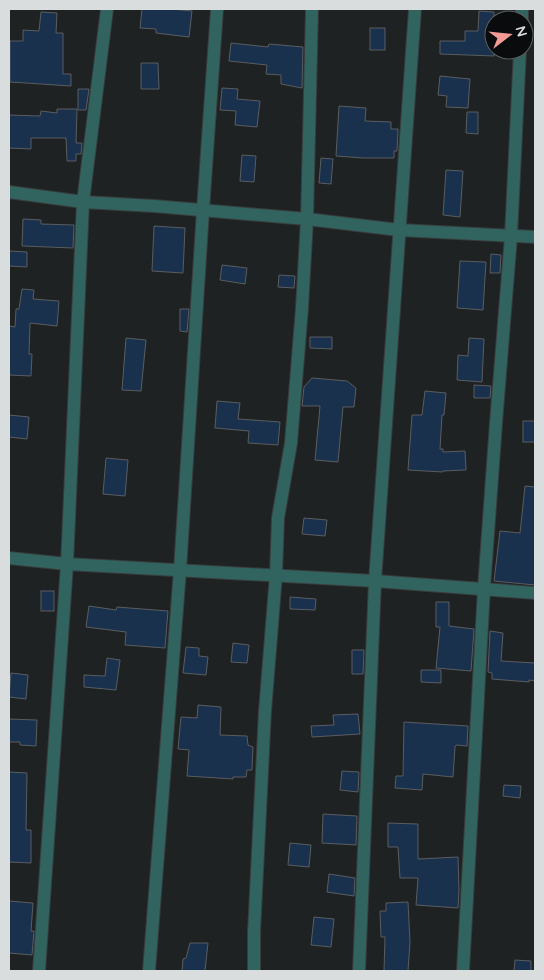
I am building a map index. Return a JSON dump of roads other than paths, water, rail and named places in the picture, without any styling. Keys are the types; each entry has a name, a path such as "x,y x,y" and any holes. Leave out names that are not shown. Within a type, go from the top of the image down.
{"street":[{"path":"39,971 67,564 83,202 107,9"},
{"path":"150,971 180,570 217,9"},
{"path":"254,971 265,711 276,575 278,518 292,434 302,308 307,219 312,9"},
{"path":"359,971 375,581 415,9"},
{"path":"463,971 484,588 511,236 520,60"},
{"path":"9,192 83,202 307,219 399,230 535,237"},
{"path":"9,558 67,564 375,581 535,593"}]}
